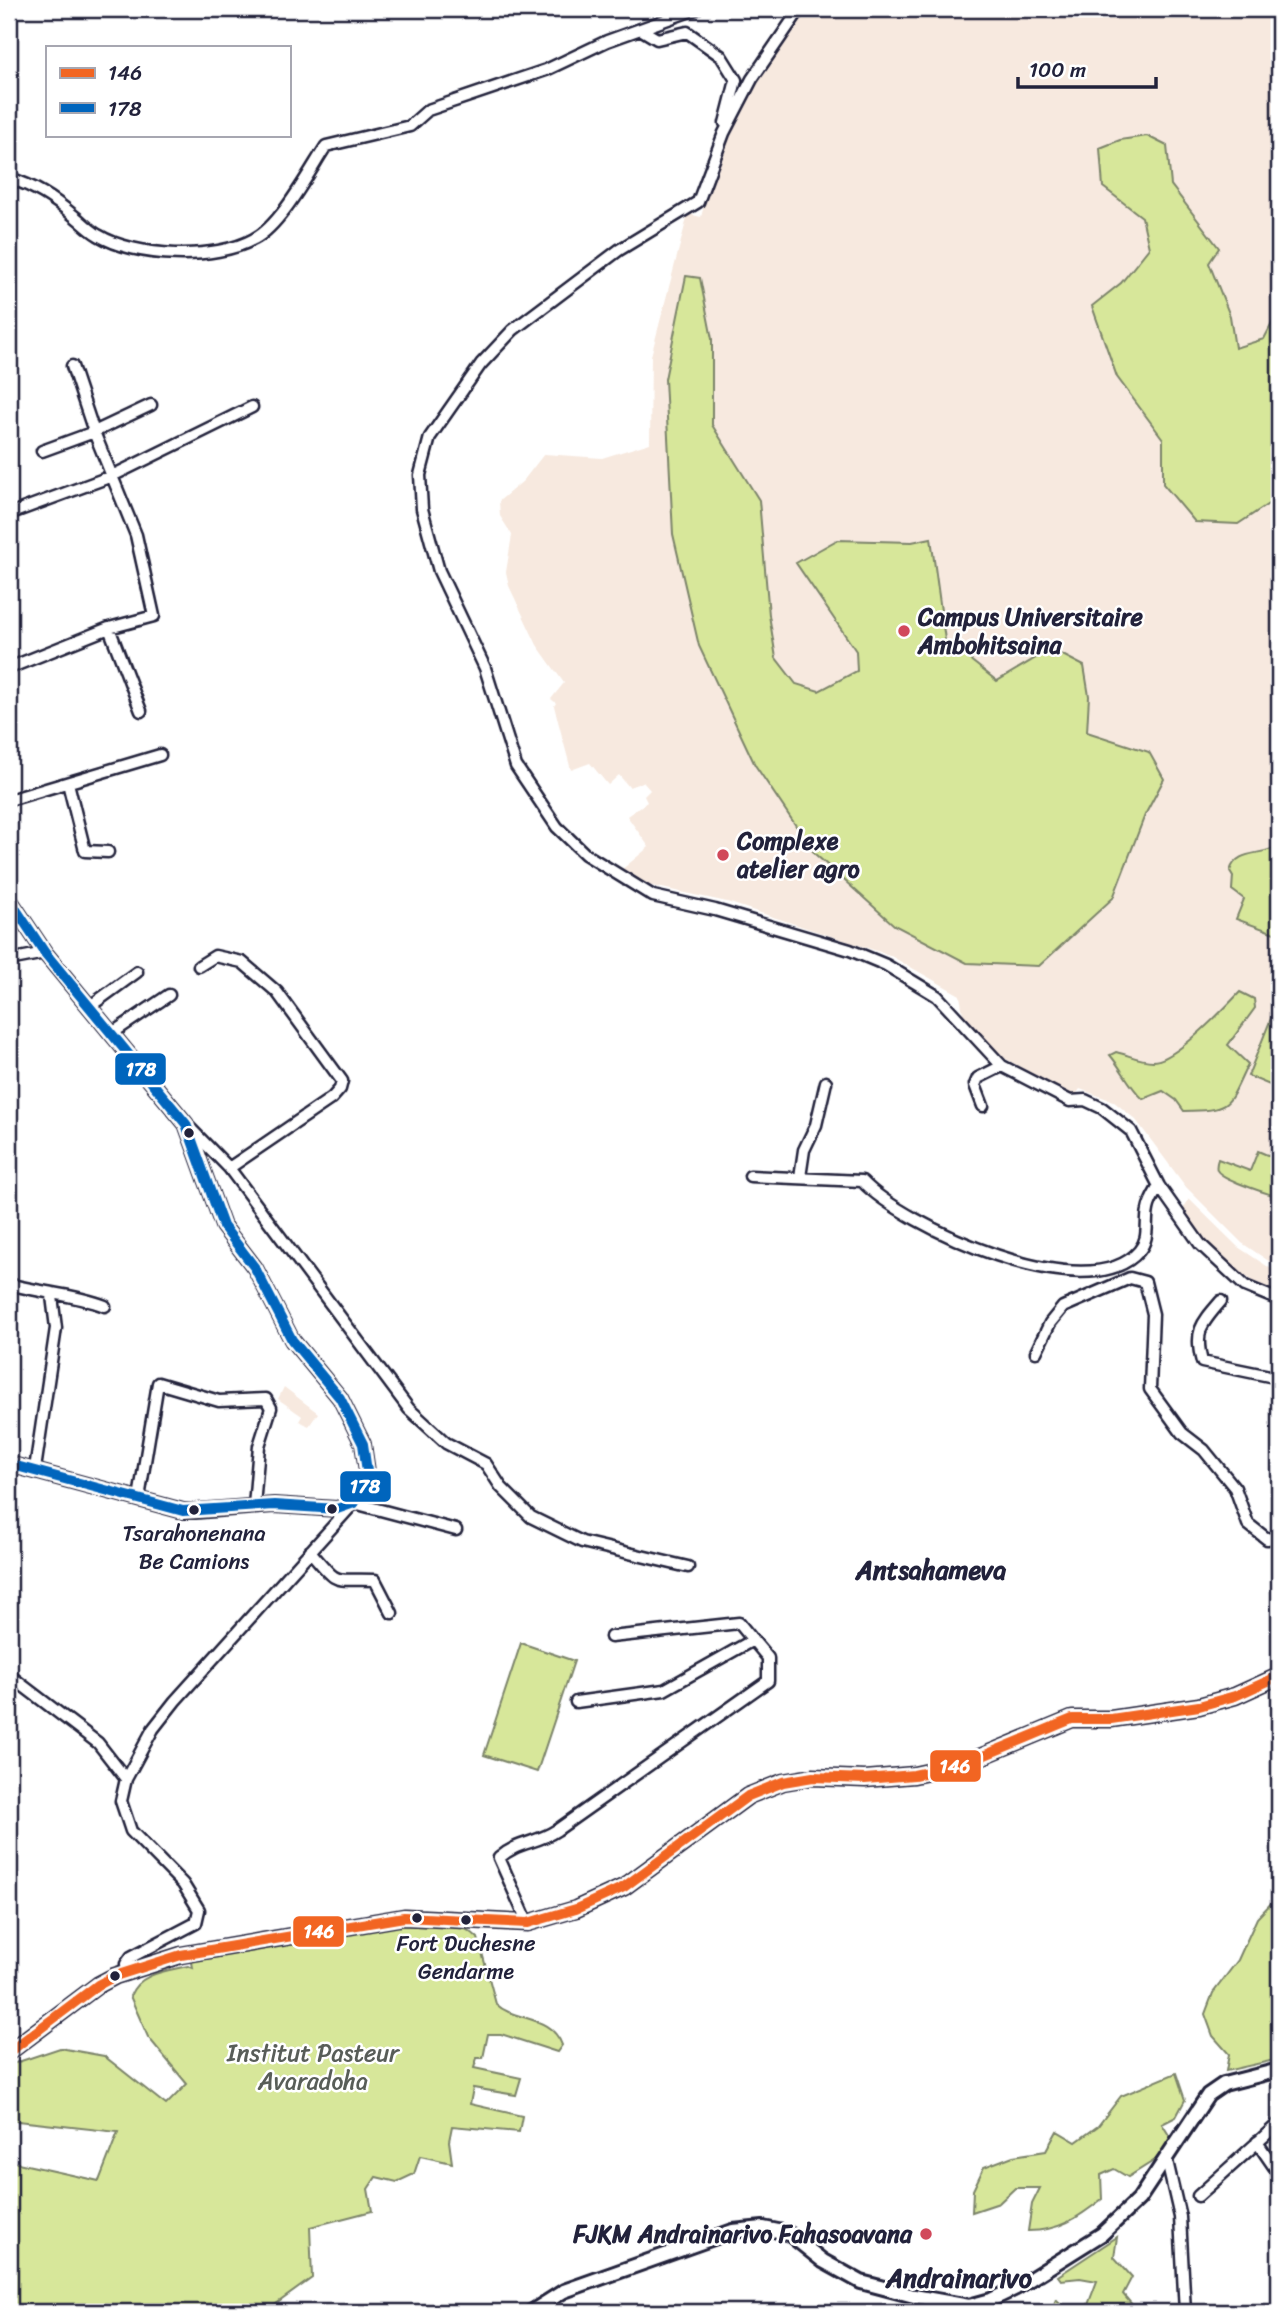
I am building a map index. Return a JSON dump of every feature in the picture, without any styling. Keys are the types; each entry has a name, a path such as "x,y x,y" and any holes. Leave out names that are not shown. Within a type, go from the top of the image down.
{"main road":[{"path":"9,2052 98,1985 129,1971 181,1955 404,1917 528,1923 576,1909 624,1886 748,1796 783,1782 813,1777 865,1779 914,1775 961,1765 1072,1718 1111,1718 1199,1706 1235,1696 1279,1676"}],"street":[{"path":"9,178 36,186 98,236 137,249 181,255 222,250 255,239 274,221 326,146 410,126 428,110 546,70 607,41 696,9"},
{"path":"724,133 752,79 800,9"},
{"path":"642,30 657,39 680,32 691,33 726,63 736,80 724,133 698,202 619,250 513,330 481,364 430,437 420,475 421,498 439,571 485,668 516,766 557,827 585,854 653,896 715,910 850,950 886,965 937,996 1002,1066 1070,1101 1085,1100 1102,1108 1131,1131 1158,1186 1200,1244 1245,1286 1279,1300"},
{"path":"9,668 109,628 154,616 136,535 94,432 72,366"},
{"path":"42,451 94,432 152,405"},
{"path":"9,514 112,476 252,407"},
{"path":"109,628 141,711"},
{"path":"9,800 160,755"},
{"path":"68,783 85,851 108,852"},
{"path":"9,899 45,953 111,1034 186,1124 229,1168 409,1409 446,1443 486,1464 501,1487 531,1517 582,1542 688,1567"},
{"path":"9,960 45,953"},
{"path":"199,966 215,956 242,962 277,992 342,1081 332,1098 229,1168"},
{"path":"89,1007 137,972"},
{"path":"111,1034 169,995"},
{"path":"983,1106 975,1085 978,1078 1002,1066"},
{"path":"800,1177 804,1150 817,1125 825,1082"},
{"path":"129,1971 126,1964 131,1957 186,1931 196,1923 200,1910 183,1884 131,1831 121,1801 126,1779 164,1715 354,1503 367,1485 369,1470 353,1421 340,1398 286,1331 255,1268 223,1226 186,1124"},
{"path":"750,1176 862,1181 878,1198 978,1248 1019,1265 1089,1273 1115,1266 1138,1253 1147,1238 1148,1210 1158,1186"},
{"path":"1036,1352 1050,1323 1063,1307 1130,1278 1145,1282 1153,1314 1150,1389 1182,1433 1204,1450 1235,1488 1248,1524 1267,1539 1279,1537"},
{"path":"9,1284 52,1296 86,1298 105,1306"},
{"path":"35,1469 56,1328 52,1296"},
{"path":"1221,1301 1202,1322 1197,1342 1202,1362 1279,1378"},
{"path":"139,1498 158,1383 219,1401 267,1399 271,1408 259,1447 254,1506"},
{"path":"9,1464 183,1511 254,1506 337,1509 354,1503 456,1530"},
{"path":"310,1551 333,1578 346,1582 375,1580 392,1613"},
{"path":"528,1923 499,1858 514,1844 541,1841 768,1681 768,1658 739,1623 611,1637"},
{"path":"576,1702 664,1690 752,1640"},
{"path":"9,1675 98,1743 126,1779"},
{"path":"531,2312 564,2291 733,2231 762,2228 788,2233 823,2261 861,2282 969,2306 1016,2288 1102,2234 1139,2199 1208,2095 1224,2084 1279,2070"},
{"path":"1198,2196 1279,2123"},
{"path":"1257,2142 1279,2174"},
{"path":"1166,2157 1180,2217 1185,2312"}],"shaded area":[{"name":"Campus Universitaire Ambohitsaina","path":"805,9 1279,9 1279,1268 1242,1243 1186,1187 1136,1120 1113,1101 1080,1089 1074,1097 997,1054 964,1021 960,995 889,955 727,902 648,885 620,871 649,847 627,816 647,802 644,796 650,790 643,782 629,787 619,775 608,785 590,763 571,770 554,706 556,703 551,699 564,683 537,645 509,586 506,572 512,535 500,516 499,501 523,481 544,454 602,458 650,443 651,356 688,214 701,217 712,175 734,123 764,67"},
{"path":"1189,1199 1238,1247 1279,1274 1279,1294 1259,1286 1224,1260 1182,1211"},
{"path":"284,1387 318,1413 309,1426 299,1421 302,1416 278,1399"}],"green space":[{"path":"1147,136 1167,146 1171,185 1219,248 1209,263 1230,316 1235,348 1264,339 1279,310 1279,497 1238,524 1195,522 1163,484 1163,439 1117,377 1092,306 1121,283 1149,248 1142,217 1103,187 1100,148 1120,140"},
{"path":"686,276 700,278 712,339 712,425 759,500 769,615 776,658 796,684 819,691 857,671 856,651 796,563 837,540 912,542 931,538 945,640 997,681 1051,649 1084,666 1089,696 1087,732 1149,752 1164,779 1145,815 1113,898 1039,966 967,963 894,925 815,854 755,765 699,646 673,534 665,379"},
{"path":"1279,845 1277,934 1236,919 1244,899 1232,890 1233,876 1230,871 1238,859"},
{"path":"1240,992 1254,999 1255,1008 1228,1045 1248,1064 1231,1098 1220,1107 1184,1111 1176,1100 1163,1091 1143,1099 1110,1055 1116,1052 1148,1061 1162,1059 1199,1033"},
{"path":"1274,1011 1279,1013 1277,1088 1248,1076"},
{"path":"1258,1151 1279,1160 1278,1197 1235,1181 1217,1170 1218,1159 1250,1171"},
{"path":"521,1643 574,1661 537,1772 484,1755"},
{"path":"1279,1895 1279,2001 1275,2008 1279,2010 1279,2059 1226,2071 1229,2054 1213,2036 1205,2014 1213,1993 1238,1960 1257,1918"},
{"name":"Institut Pasteur Avaradoha","path":"388,1923 448,1924 470,1931 478,1938 496,2004 513,2014 541,2023 556,2035 562,2045 557,2052 501,2034 488,2034 483,2058 477,2058 474,2068 521,2078 516,2095 473,2088 470,2104 522,2116 519,2132 452,2126 449,2141 452,2163 420,2156 414,2174 397,2182 376,2177 368,2189 372,2211 310,2227 312,2278 265,2312 9,2312 9,2161 99,2181 118,2132 9,2120 9,2065 60,2048 104,2056 166,2105 187,2084 148,2037 130,1996 140,1982 162,1972 188,1966 193,1968 191,1956"},
{"path":"1176,2073 1185,2100 1176,2117 1162,2124 1172,2140 1155,2160 1128,2177 1114,2169 1101,2175 1102,2199 1085,2212 1059,2226 1028,2231 1032,2204 1040,2188 1015,2188 999,2203 972,2212 973,2190 984,2167 1013,2156 1046,2151 1057,2131 1076,2142 1098,2126 1121,2096"},
{"path":"1117,2237 1114,2257 1132,2277 1123,2294 1138,2312 1051,2312 1056,2299 1064,2307 1086,2310 1097,2281 1080,2278 1061,2280 1058,2276"}],"transit line":[{"name":"178","path":"9,899 45,953 186,1124 223,1226 255,1268 292,1340 340,1398 363,1444 368,1478 363,1493 354,1503 337,1509 274,1505 183,1511 9,1464"},
{"name":"146","path":"9,2052 98,1985 115,1976 181,1955 404,1917 528,1923 576,1909 624,1887 748,1796 783,1782 813,1777 865,1779 914,1775 961,1765 1072,1719 1111,1719 1199,1706 1235,1696 1279,1676"}],"place":[{"name":"Campus Universitaire Ambohitsaina","path":"904,631"},
{"name":"Complexe atelier agro","path":"723,855"},
{"name":"Tsarahonenana Be Camions","path":"194,1510"},
{"name":"Fort Duchesne Gendarme","path":"466,1920"},
{"name":"FJKM Andrainarivo Fahasoavana","path":"926,2234"}],"district":[{"name":"Antsahameva","path":"931,1570"},
{"name":"Andrainarivo","path":"959,2278"}]}
